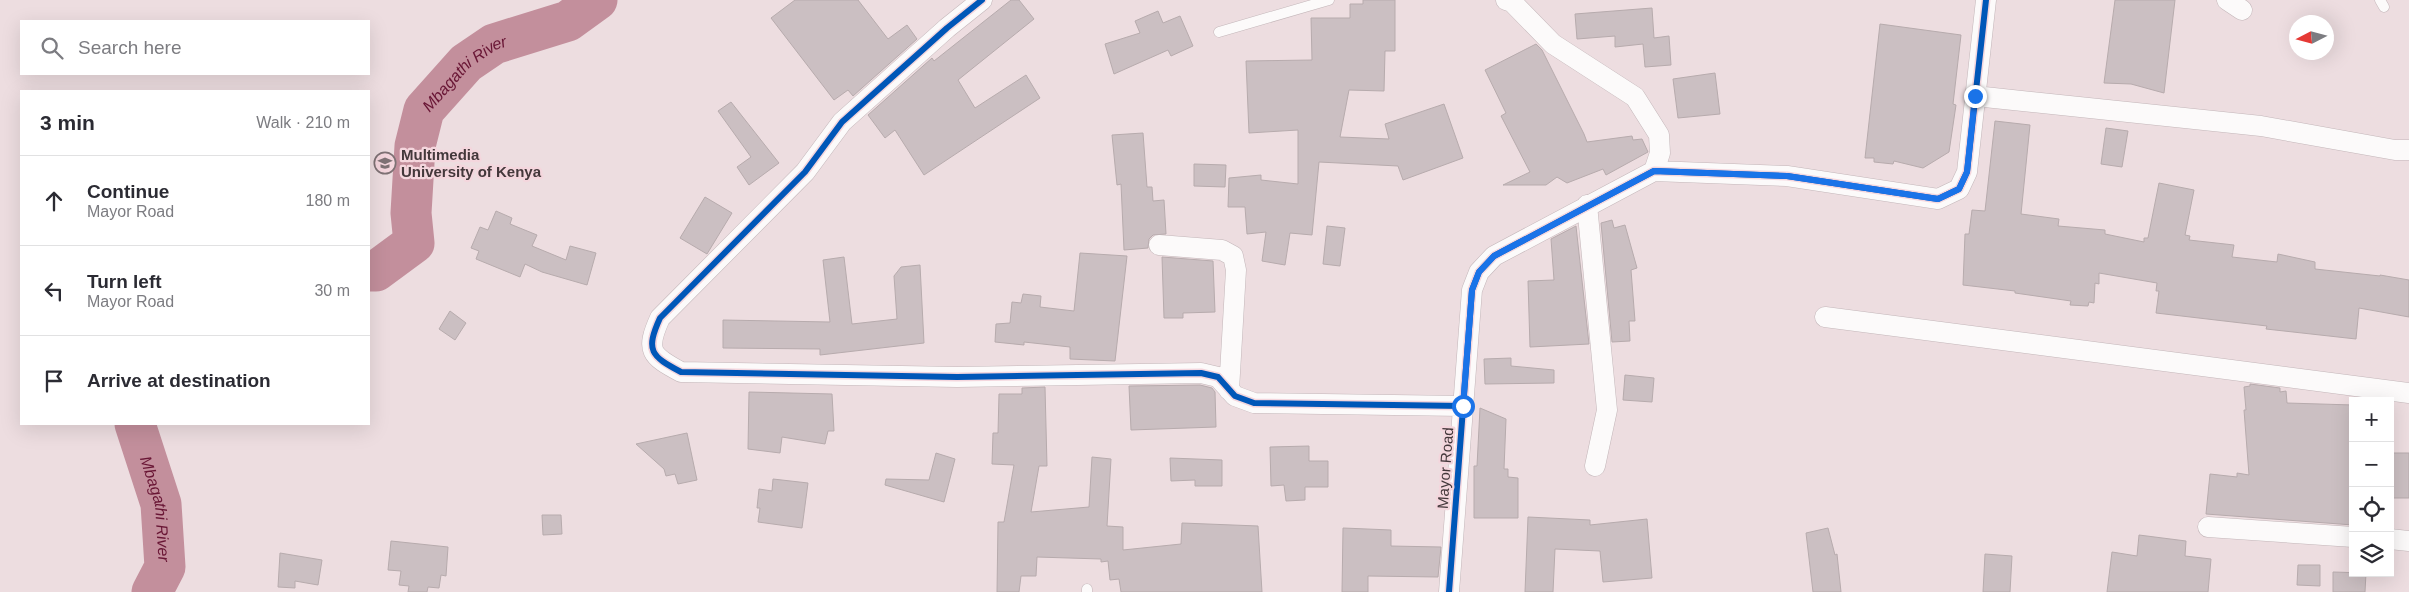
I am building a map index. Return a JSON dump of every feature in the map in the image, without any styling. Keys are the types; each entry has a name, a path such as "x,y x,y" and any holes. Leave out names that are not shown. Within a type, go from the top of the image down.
{"street":[{"path":"982,0 946,28 842,122 805,172 660,318 652,336 653,352 660,360 681,372 957,377 1200,373 1218,377 1235,396 1254,403 1463,406"},
{"path":"1506,0 1512,2 1553,44 1635,97 1659,135 1660,152 1654,171"},
{"name":"Mayor Road","path":"1448,592 1472,290 1479,272 1494,256 1654,171 1787,176 1938,199 1959,189 1967,172 1986,0"},
{"path":"1975,96 2261,126 2395,150 2409,150"},
{"path":"1587,205 1607,410 1595,466"},
{"path":"1159,245 1222,250 1233,256 1236,270 1229,390"},
{"path":"1825,317 2409,393"},
{"path":"2208,527 2349,537"},
{"path":"2394,539 2409,541"}],"lane":[{"path":"1220,32 1329,0"}],"building":[{"path":"795,0 858,0 888,39 907,25 917,39 853,96 848,90 834,100 771,18"},
{"path":"1011,0 1019,0 1034,19 958,80 975,108 1026,75 1040,98 924,175 895,130 885,138 868,115 932,58 934,61"},
{"path":"1363,0 1395,0 1395,51 1385,51 1384,91 1349,90 1340,137 1389,139 1385,124 1444,104 1463,158 1403,180 1398,166 1319,162 1312,235 1290,233 1285,265 1262,261 1266,232 1247,234 1245,207 1228,207 1229,178 1261,175 1261,180 1298,184 1298,130 1249,133 1246,61 1312,60 1311,18 1350,18 1350,4 1363,4"},
{"path":"2115,0 2175,0 2164,93 2131,84 2104,83"},
{"path":"1652,8 1654,38 1669,36 1671,65 1645,67 1643,44 1615,47 1615,36 1577,39 1575,14"},
{"path":"1158,11 1163,23 1180,16 1193,46 1171,56 1168,50 1114,74 1105,44 1140,33 1135,21"},
{"path":"1880,24 1961,35 1953,104 1956,105 1949,152 1923,168 1894,161 1893,164 1874,162 1874,158 1865,158"},
{"path":"1536,44 1542,50 1587,142 1632,136 1633,140 1642,139 1648,152 1606,175 1603,169 1567,183 1557,177 1546,185 1503,185 1530,172 1501,116 1506,113 1485,70"},
{"path":"1715,73 1720,114 1678,118 1673,79"},
{"path":"731,102 779,163 749,185 737,167 751,157 718,111"},
{"path":"1995,121 2030,125 2021,214 2059,219 2058,226 2105,230 2105,234 2144,242 2144,238 2148,238 2159,183 2194,190 2185,235 2190,236 2189,240 2234,245 2232,257 2277,262 2278,254 2315,262 2315,269 2380,275 2409,280 2409,317 2359,308 2356,339 2266,329 2267,326 2156,313 2159,291 2156,291 2157,283 2099,273 2099,284 2095,283 2094,303 2089,302 2088,306 2070,305 2071,301 2015,293 2015,291 1963,285 1965,234 1969,234 1972,210 1985,211"},
{"path":"2106,128 2128,131 2122,167 2101,164"},
{"path":"1143,133 1147,187 1152,187 1153,201 1164,200 1166,234 1153,235 1149,239 1148,248 1124,250 1121,184 1117,185 1112,135"},
{"path":"1194,164 1226,165 1225,187 1194,186"},
{"path":"705,197 732,213 707,254 680,238"},
{"path":"496,211 512,218 510,224 537,235 532,246 566,260 570,246 596,253 587,285 542,272 525,264 520,277 476,259 479,251 471,248 480,227 488,230"},
{"path":"1612,220 1614,228 1625,225 1637,268 1631,270 1635,321 1629,321 1630,341 1612,342 1601,223"},
{"path":"1327,226 1345,228 1340,266 1323,264"},
{"path":"1576,226 1589,344 1530,347 1528,281 1554,280 1551,239"},
{"path":"1080,253 1127,256 1115,361 1070,359 1070,347 1024,342 1024,345 995,342 996,324 1010,323 1012,302 1021,303 1023,294 1041,296 1040,307 1074,311"},
{"path":"844,257 852,324 897,319 894,276 901,267 920,265 924,343 820,355 820,349 723,348 723,320 830,322 823,260"},
{"path":"1162,257 1213,261 1215,312 1183,313 1183,318 1164,318"},
{"path":"450,311 466,323 455,340 439,329"},
{"path":"1511,358 1511,366 1554,370 1554,383 1485,384 1484,359"},
{"path":"1625,375 1654,378 1652,402 1623,400"},
{"path":"2250,384 2280,388 2280,392 2286,391 2287,403 2349,405 2349,525 2206,514 2210,474 2237,477 2237,473 2249,475 2244,387 2250,386"},
{"path":"1200,385 1212,388 1215,392 1216,427 1131,430 1129,386"},
{"path":"1045,387 1047,466 1039,466 1031,512 1089,507 1092,457 1111,459 1107,526 1123,527 1123,550 1181,544 1182,523 1258,526 1262,592 1121,592 1119,579 1110,580 1108,561 1101,562 1101,559 1037,557 1036,576 1021,576 1019,592 997,592 998,522 1004,522 1014,465 992,464 993,433 998,433 999,394 1022,394 1022,388"},
{"path":"749,392 832,394 834,431 828,431 825,444 782,437 780,453 748,449"},
{"path":"1480,408 1506,419 1504,469 1508,469 1508,477 1518,478 1518,518 1474,518 1474,466 1477,466"},
{"path":"687,433 697,480 678,484 675,474 666,476 664,469 636,444"},
{"path":"1309,446 1309,461 1328,461 1328,487 1305,487 1305,500 1286,501 1284,485 1271,486 1270,447"},
{"path":"936,453 955,459 944,502 885,485 886,479 929,480"},
{"path":"2394,453 2409,453 2409,498 2394,498"},
{"path":"1170,458 1222,460 1222,486 1195,486 1195,480 1171,481"},
{"path":"773,479 808,483 802,528 758,522 760,508 757,508 759,489 772,491"},
{"path":"542,515 561,515 562,534 543,535"},
{"path":"1528,517 1590,520 1590,525 1647,519 1652,578 1603,582 1600,551 1555,549 1553,592 1525,592"},
{"path":"1343,528 1391,530 1391,546 1441,547 1438,577 1368,576 1368,592 1342,592"},
{"path":"1828,528 1835,555 1837,554 1841,592 1813,592 1806,533"},
{"path":"2139,535 2186,541 2185,556 2211,559 2208,592 2107,592 2112,552 2137,556"},
{"path":"391,541 448,547 446,576 441,575 439,588 428,587 427,592 408,592 409,586 399,585 401,571 388,570"},
{"path":"280,553 322,560 318,585 295,581 295,588 278,587"},
{"path":"1985,554 2012,556 2010,592 1983,592"},
{"path":"2298,565 2320,565 2320,586 2297,585"},
{"path":"2333,572 2349,572 2349,577 2366,577 2365,592 2333,592"}],"waterway":[{"name":"Mbagathi River","path":"370,271 376,271 414,243 411,213 415,146 424,110 466,63 494,44 568,21 597,0"},
{"name":"Mbagathi River","path":"135,425 161,504 165,567 152,592"}],"cycle path":[{"path":"982,0 947,28 842,122 805,172 660,318 655,329 652,345 657,357 681,372 957,377 1201,373 1218,377 1235,396 1254,403 1463,406"},
{"path":"1449,592 1472,290 1479,272 1494,256 1654,171 1787,176 1938,199 1959,189 1967,172 1986,0"}],"place":[{"name":"Multimedia University of Kenya","path":"385,163"}],"route":[{"path":"1463,406 1472,290 1479,272 1494,256 1654,171 1787,176 1938,199 1959,189 1967,172 1975,96"}]}
